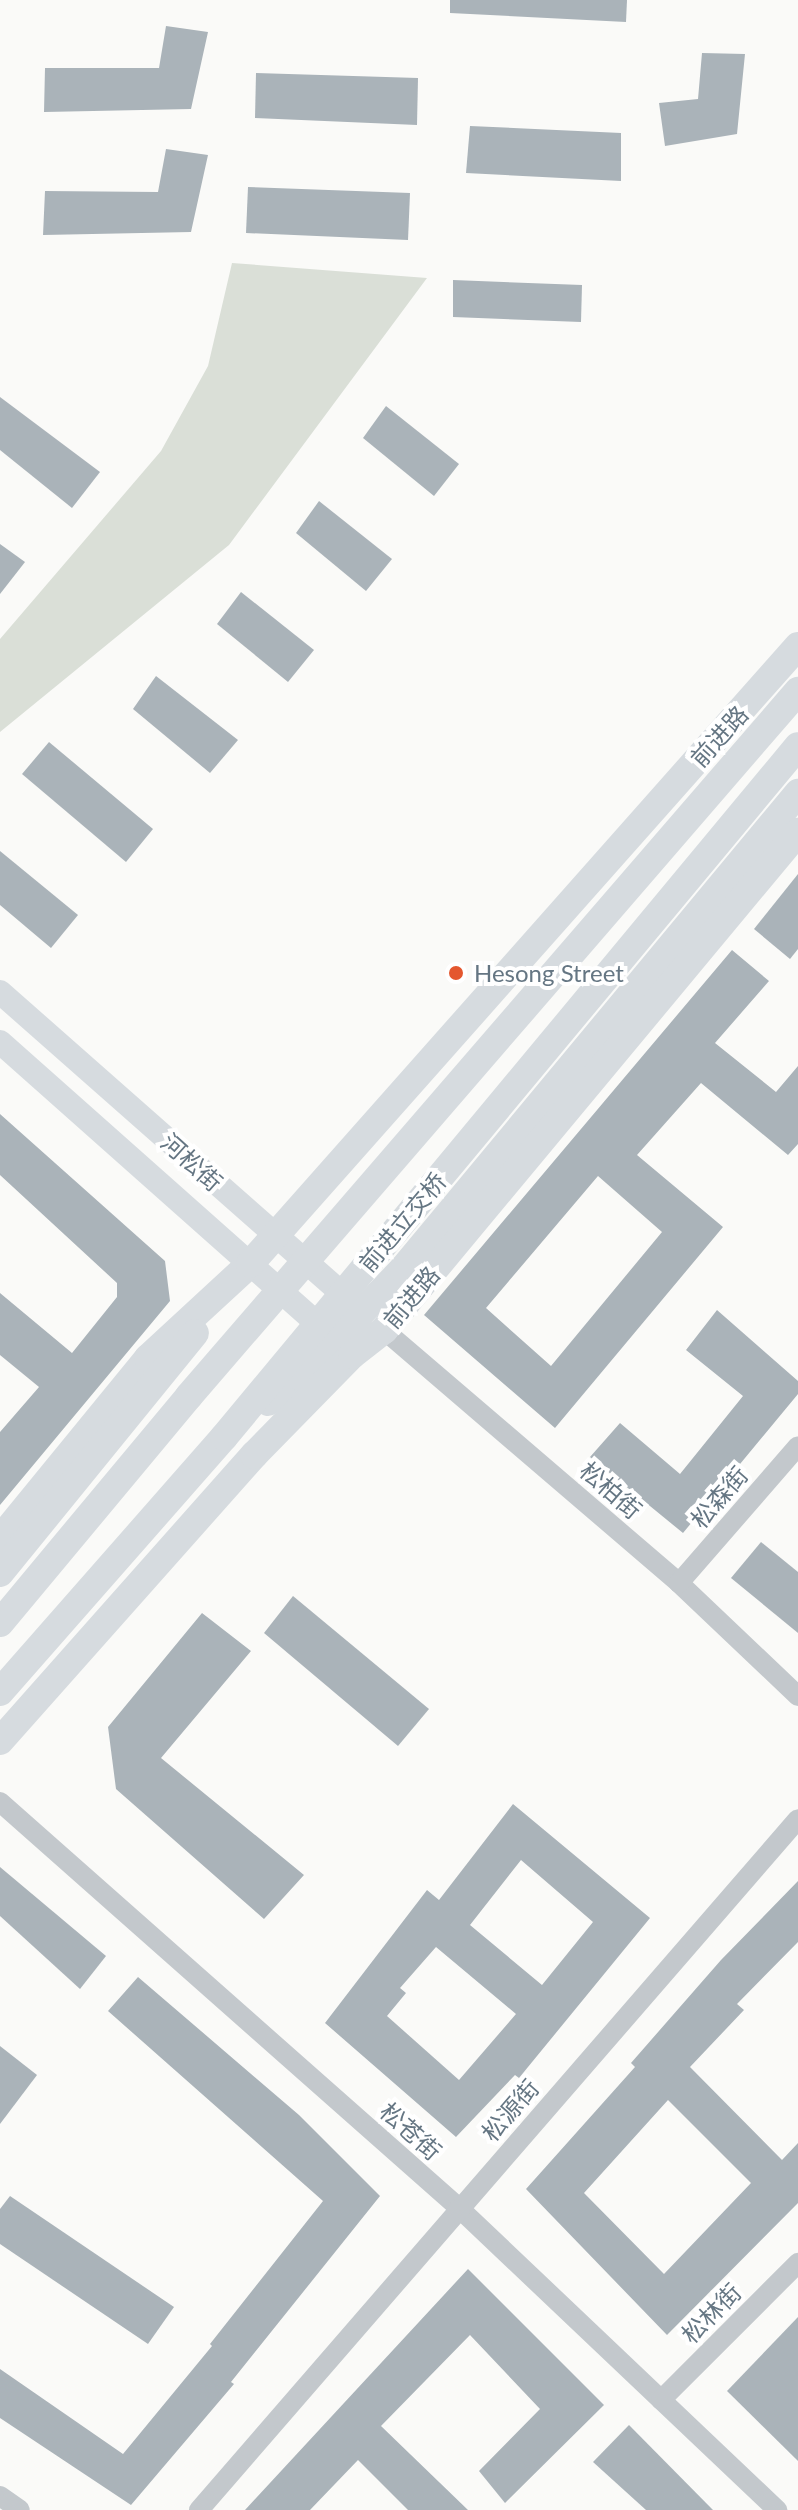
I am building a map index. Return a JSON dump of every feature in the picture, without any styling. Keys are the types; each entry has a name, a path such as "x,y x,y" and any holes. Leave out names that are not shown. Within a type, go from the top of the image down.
{"highway":[{"name":"前进路","path":"0,1539 148,1358 250,1264 798,646"},
{"name":"前进立交桥","path":"0,1623 199,1384 798,691"},
{"name":"前进立交桥","path":"0,1692 224,1437 798,746"},
{"path":"224,1437 300,1377 403,1269 798,793"},
{"name":"前进路","path":"0,1741 254,1455 352,1355 384,1330 798,832"},
{"path":"0,1573 250,1264"}],"main road":[{"name":"河松街","path":"0,992 384,1330"},
{"name":"河松街","path":"0,1042 352,1355"}],"street":[{"name":"松柏街","path":"384,1330 679,1583 798,1696"},
{"name":"松森街","path":"679,1583 798,1446"},
{"name":"松苍街","path":"0,1802 459,2208 777,2510"},
{"name":"松源街","path":"199,2510 798,1819"},
{"name":"松林街","path":"661,2400 798,2263"},
{"path":"0,2496 20,2510"}],"shaded area":[{"path":"232,263 427,278 229,545 0,732 0,639 161,451 208,366"}],"building":[{"path":"450,0 627,0 626,22 450,13"},
{"path":"166,26 208,32 191,109 44,112 45,68 159,68"},
{"path":"702,53 745,54 737,134 665,146 659,103 698,99"},
{"path":"256,73 418,78 417,125 255,118"},
{"path":"470,126 621,133 621,181 466,173"},
{"path":"166,149 208,155 191,232 43,235 45,191 158,192"},
{"path":"248,187 410,193 408,240 246,233"},
{"path":"453,280 582,285 581,322 453,317"},
{"path":"0,397 100,472 72,508 0,450"},
{"path":"386,406 459,464 434,496 363,438"},
{"path":"319,501 392,559 366,591 296,533"},
{"path":"0,544 25,562 0,594"},
{"path":"241,592 314,650 288,682 217,624"},
{"path":"156,676 238,740 210,773 133,709"},
{"path":"49,742 153,829 126,862 22,774"},
{"path":"0,851 78,915 51,948 0,905"},
{"path":"798,874 798,949 790,959 754,929"},
{"path":"732,950 769,981 715,1043 776,1092 798,1066 798,1144 788,1155 701,1083 637,1155 723,1227 555,1428 424,1315","holes":["598,1176 662,1232 551,1366 486,1308"]},
{"path":"0,1114 165,1261 170,1301 0,1505 0,1432 39,1387 0,1355 0,1293 72,1353 117,1297 117,1283 0,1175"},
{"path":"717,1310 798,1381 798,1394 683,1533 590,1457 620,1423 680,1474 743,1396 686,1350"},
{"path":"761,1542 798,1572 798,1633 731,1578"},
{"path":"293,1596 429,1709 398,1746 264,1633"},
{"path":"202,1613 251,1651 161,1758 304,1875 264,1919 116,1789 108,1727"},
{"path":"513,1804 650,1918 519,2078 515,2075 456,2137 325,2023 427,1890 439,1900","holes":["521,1860 593,1922 542,1985 470,1925","436,1947 516,2014 459,2080 387,2016 406,1993 400,1988"]},
{"path":"0,1867 106,1956 80,1989 0,1916"},
{"path":"798,1881 798,1942 737,2004 744,2010 690,2067 782,2160 798,2143 798,2203 667,2335 526,2189 635,2067 631,2063 721,1960","holes":["668,2100 751,2183 664,2274 584,2193"]},
{"path":"138,1977 299,2115 380,2196 231,2382 234,2384 131,2505 0,2418 0,2369 123,2454 212,2346 210,2344 323,2201 108,2011"},
{"path":"0,2046 37,2075 0,2124"},
{"path":"10,2196 174,2307 148,2344 0,2244 0,2209"},
{"path":"468,2269 604,2405 505,2503 479,2471 540,2409 470,2335 381,2426 468,2510 408,2510 358,2460 310,2510 245,2510"},
{"path":"798,2317 798,2461 727,2391"},
{"path":"629,2425 713,2510 646,2510 593,2462"}],"place":[{"name":"Hesong Street","path":"456,973"}]}
